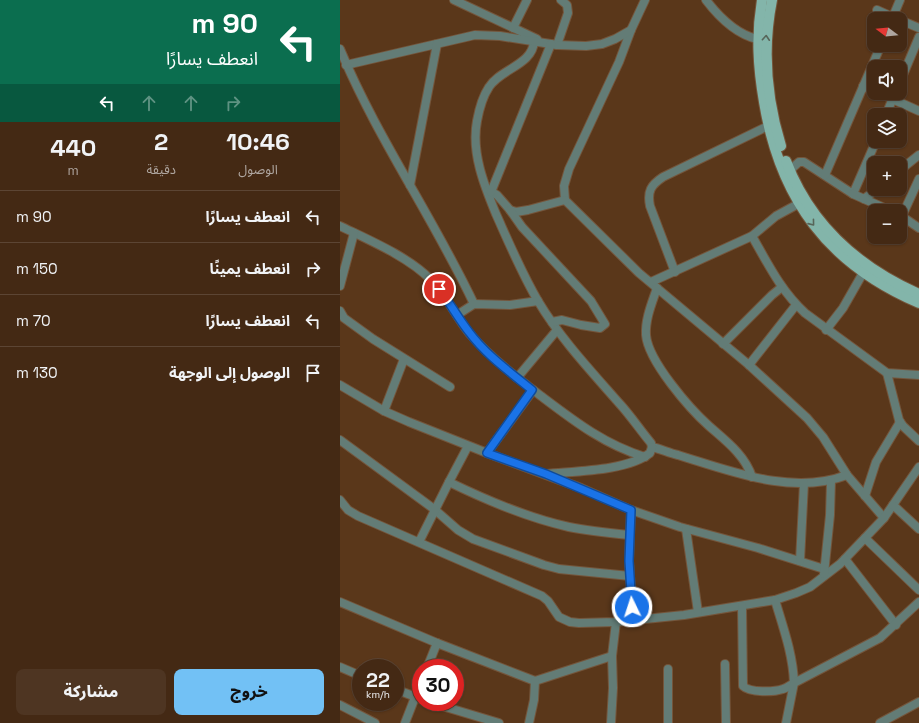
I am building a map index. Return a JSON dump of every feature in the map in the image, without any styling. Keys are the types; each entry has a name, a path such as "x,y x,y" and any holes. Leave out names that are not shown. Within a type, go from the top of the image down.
{"main road":[{"path":"762,0 757,39 762,90 768,126 785,178 798,204 815,227 838,253 863,273 895,293 919,303"},
{"path":"772,0 767,32 766,64 772,110 778,137 789,171 806,202 844,248 871,269 919,294"}],"street":[{"path":"454,0 551,44"},
{"path":"514,28 527,0"},
{"path":"489,191 551,44 568,13 567,5 561,0"},
{"path":"645,0 631,30 619,62 569,169 563,193 565,200 639,273 749,365 807,418 823,437 847,475 884,518"},
{"path":"699,0 708,3 736,30 745,36 757,39"},
{"path":"897,12 900,0"},
{"path":"876,10 880,12"},
{"path":"907,24 919,28"},
{"path":"346,65 455,39 488,35 551,44 586,46 602,44 615,40 631,30"},
{"path":"907,65 919,37"},
{"path":"534,41 527,58 496,78 489,86 477,120 475,145 502,228 538,301 558,330 637,423 651,443 652,447 650,453 634,462 614,466 546,474"},
{"path":"410,185 437,44"},
{"path":"340,49 358,91 438,235 474,304"},
{"path":"825,175 878,52"},
{"path":"863,86 867,88"},
{"path":"901,100 919,111"},
{"path":"675,272 650,206 648,198 652,186 663,177 768,126"},
{"path":"853,194 873,148"},
{"path":"907,164 919,155"},
{"path":"789,171 801,162 825,175 853,194 874,204"},
{"path":"907,204 919,179"},
{"path":"489,191 501,199 522,227 591,301 605,324 600,328 562,320 552,322"},
{"path":"864,200 868,196"},
{"path":"510,210 522,212 565,200"},
{"path":"752,476 745,462 736,450 690,407 675,388 652,353 646,336 647,325 654,285 675,272 752,236 776,216 798,204"},
{"path":"907,220 919,228"},
{"path":"340,226 419,269 439,289 469,333 481,346 532,390 608,442 626,451 645,457"},
{"path":"340,286 354,233"},
{"path":"752,236 782,287 796,304 826,330 887,373 919,375"},
{"path":"826,330 843,308 863,273"},
{"path":"723,344 782,287"},
{"path":"457,315 474,304 510,305 538,301"},
{"path":"749,365 796,304"},
{"path":"340,311 344,318 353,325 450,387"},
{"path":"517,378 558,330"},
{"path":"384,411 404,359"},
{"path":"887,373 896,415 900,422 919,440"},
{"path":"340,385 384,411 468,446 546,474 631,510 686,529 758,548 824,569"},
{"path":"487,453 532,390"},
{"path":"865,496 876,462 900,422"},
{"path":"340,440 434,509 466,536 531,561 559,568 630,576"},
{"path":"420,542 434,509 468,446"},
{"path":"652,447 752,476 783,482 804,483 831,481 847,475"},
{"path":"340,500 348,510 358,516 542,596 548,601 559,617 564,620 579,623 616,622 742,606 775,600 810,587 824,578 845,559 884,518 919,467"},
{"path":"824,578 830,515 831,481"},
{"path":"449,482 491,501 555,524 630,535"},
{"path":"800,561 804,483"},
{"path":"893,505 919,529"},
{"path":"631,510 630,576 633,620"},
{"path":"686,529 698,612"},
{"path":"865,538 919,590"},
{"path":"845,559 896,625"},
{"path":"775,600 791,656 794,682 786,723"},
{"path":"340,602 437,643 534,681 612,656"},
{"path":"742,606 743,686 746,689 761,691 784,689 794,682 870,645 896,625 919,602"},
{"path":"612,723 612,656 616,622"},
{"path":"431,659 437,643"},
{"path":"726,664 726,723"},
{"path":"340,667 352,672"},
{"path":"668,669 668,723"},
{"path":"529,723 534,700 534,681"},
{"path":"880,723 919,702"},
{"path":"340,705 375,723"},
{"path":"405,723 412,710"},
{"path":"459,711 499,723"}],"route":[{"path":"439,289 447,298 469,333 496,361 532,390 487,453 546,474 631,510 632,517 629,561 632,607"}]}
